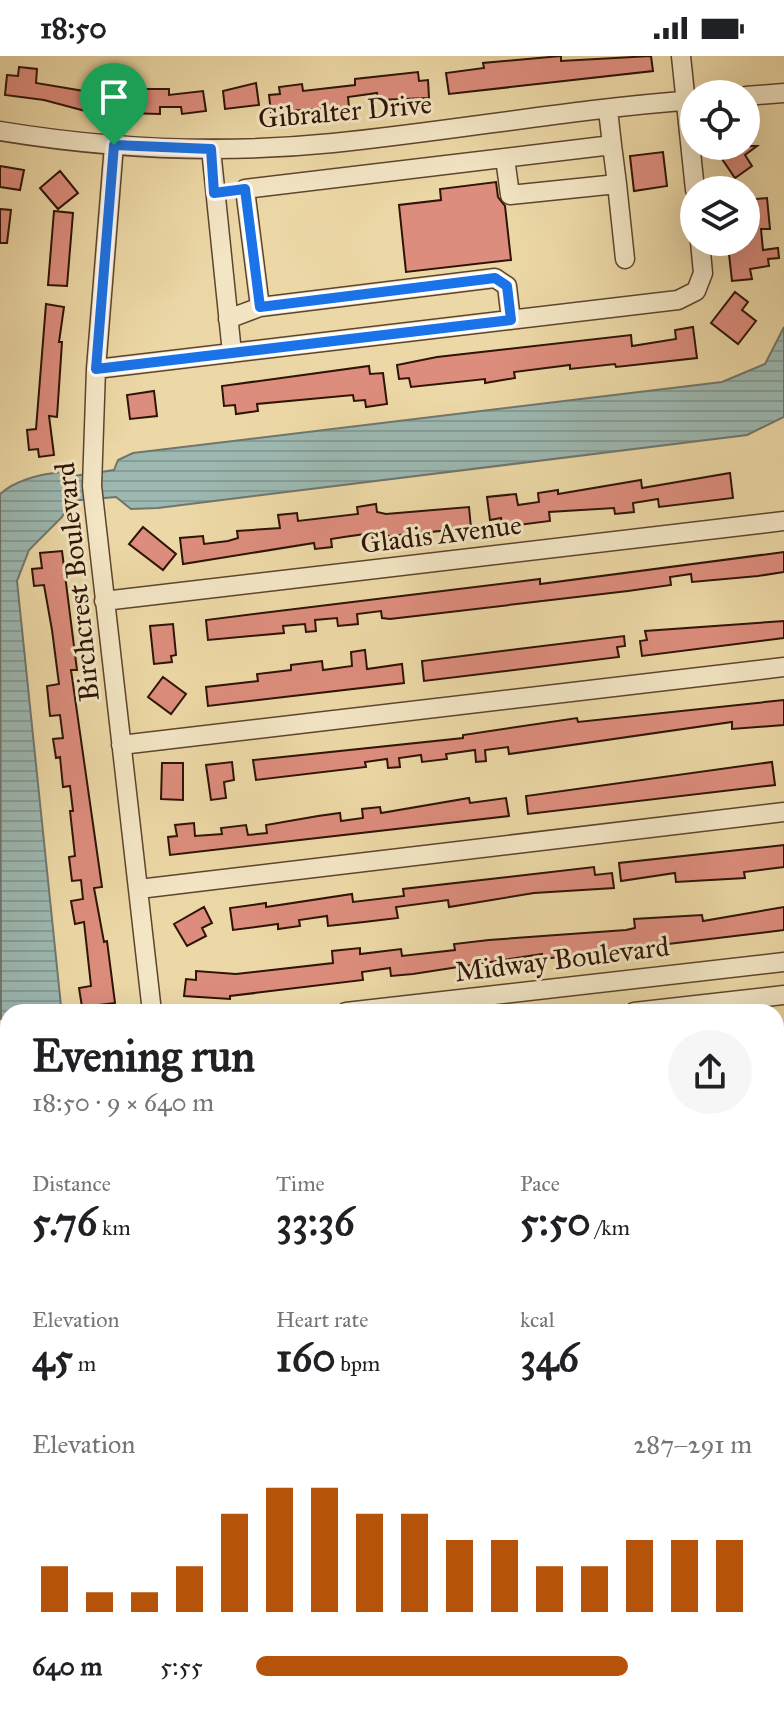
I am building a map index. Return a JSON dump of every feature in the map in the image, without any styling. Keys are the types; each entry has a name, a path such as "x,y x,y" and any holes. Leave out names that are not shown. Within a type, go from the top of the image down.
{"street":[{"path":"681,56 686,80"},
{"path":"760,95 784,93"},
{"name":"Gibralter Drive","path":"0,131 114,145 211,149 331,143 680,101"},
{"path":"608,110 625,259"},
{"name":"Birchcrest Boulevard","path":"114,145 91,456 94,514 151,1004"},
{"path":"214,193 612,145"},
{"path":"211,149 232,353"},
{"path":"505,158 510,195 617,184"},
{"path":"245,189 260,307"},
{"path":"96,369 678,300 696,291 703,273 701,256"},
{"path":"228,319 260,307 495,278 507,286 511,320"},
{"name":"Gladis Avenue","path":"104,601 784,521"},
{"path":"121,745 784,667"},
{"path":"139,889 784,812"},
{"name":"Midway Boulevard","path":"416,1004 784,962"},
{"path":"731,1004 784,995"}],"water":[{"path":"784,327 784,417 747,435 158,508 131,509 116,497 70,501 62,517 29,550 17,581 61,1004 1,1004 0,494 21,481 46,474 62,472 67,477 114,470 118,460 133,453 722,382 765,364"}],"building":[{"path":"561,56 561,61 651,56 653,71 449,94 446,73 484,68 483,63"},
{"path":"19,67 37,69 36,83 90,92 91,80 129,82 129,89 169,89 169,95 203,91 206,111 182,114 181,107 160,107 160,114 89,112 44,100 5,95 7,75 18,76"},
{"path":"418,72 419,81 428,80 429,98 378,100 377,93 348,97 349,107 271,112 269,95 280,94 279,87 302,84 303,91 355,85 355,79"},
{"path":"256,83 259,105 225,109 223,91"},
{"path":"663,152 667,186 634,191 630,156"},
{"path":"723,160 748,160 752,166 734,176"},
{"path":"0,166 24,170 20,190 0,187"},
{"path":"60,171 78,193 58,209 40,188"},
{"path":"496,182 498,197 505,206 511,260 406,272 399,205 441,200 440,189"},
{"path":"767,198 770,229 761,229 763,250 778,248 779,258 768,259 769,266 750,269 752,279 732,281 729,256 760,256 760,199"},
{"path":"0,209 11,210 7,243 0,243"},
{"path":"54,211 73,213 67,286 48,285"},
{"path":"735,292 748,302 742,310 756,321 738,344 711,323"},
{"path":"46,304 64,307 59,342 62,342 57,417 49,416 54,455 39,457 38,449 29,450 27,430 36,429"},
{"path":"693,327 697,358 616,367 615,364 570,369 570,365 514,372 515,378 485,383 485,379 411,387 409,378 399,379 397,365 437,357 631,335 632,346 676,339 675,330"},
{"path":"369,366 370,374 383,373 387,404 366,407 365,400 354,401 353,395 257,404 258,411 236,414 235,405 224,406 222,386"},
{"path":"154,391 157,416 130,419 127,395"},
{"path":"730,473 733,498 659,507 658,499 633,503 634,512 615,514 614,508 549,512 550,521 502,527 501,518 490,520 487,497 516,494 518,505 539,502 538,493 558,490 558,494 641,480 642,488"},
{"path":"376,504 377,512 386,514 469,507 471,528 389,536 389,540 373,542 372,533 331,539 332,547 315,549 314,543 183,564 180,538 203,536 204,544 228,541 238,538 237,531 280,528 278,515 297,513 298,521 358,514 357,507"},
{"path":"143,527 176,554 163,570 129,544"},
{"path":"62,551 77,670 71,670 102,887 94,888 104,942 107,941 115,1003 82,1004 79,988 91,986 84,922 75,924 71,901 83,899 81,880 72,881 69,857 75,856 70,786 63,787 60,757 56,758 53,739 63,738 60,715 50,716 47,686 59,684 44,585 34,586 32,569 42,568 40,553"},
{"path":"784,552 784,572 758,576 692,582 691,574 670,577 671,585 628,591 390,619 382,618 381,611 357,614 358,624 338,626 337,618 315,620 316,631 306,632 305,624 283,626 284,633 208,640 206,620 540,579 540,584"},
{"path":"784,621 784,638 642,656 640,641 647,640 645,631"},
{"path":"173,624 176,655 171,656 172,662 154,664 150,626"},
{"path":"624,636 625,646 617,647 619,657 424,681 422,661"},
{"path":"365,650 367,669 402,664 404,683 208,706 206,687 258,681 257,674 291,670 291,665 322,661 323,670 352,666 351,652"},
{"path":"163,677 186,694 171,714 148,697"},
{"path":"784,700 784,725 732,729 732,722 509,754 508,747 485,750 486,761 476,762 475,750 446,754 447,759 422,762 421,755 399,758 400,767 388,768 387,759 365,762 366,767 256,780 253,760 463,738 463,735 577,718 578,722"},
{"path":"232,762 234,780 224,782 226,798 211,800 206,765"},
{"path":"772,762 775,785 528,814 526,796"},
{"path":"162,763 183,763 183,800 161,799"},
{"path":"469,798 470,803 506,798 509,816 170,855 168,837 177,836 175,825 194,823 195,836 222,834 221,828 246,825 248,835 267,833 266,825 318,816 340,813 341,821 363,818 362,809 380,807 381,813"},
{"path":"784,845 784,867 744,872 745,878 676,882 675,873 621,881 619,863"},
{"path":"594,867 595,875 612,873 614,888 534,893 449,907 448,900 396,907 398,918 328,926 327,916 299,920 300,926 278,929 278,924 233,930 230,908 266,903 266,907 352,894 353,902 404,896 403,889"},
{"path":"204,907 212,923 202,928 206,936 187,946 174,924"},
{"path":"784,907 784,930 542,959 542,954 413,974 391,976 390,968 362,972 363,980 230,996 230,999 184,996 186,979 196,980 196,971 236,974 333,963 332,951 360,948 360,954 401,949 402,956 455,950 454,944 626,930 635,928 634,919 702,915 703,921"}],"route":[{"path":"114,145 211,149 214,193 245,189 260,307 495,278 507,286 511,320 96,369 114,145"}]}
